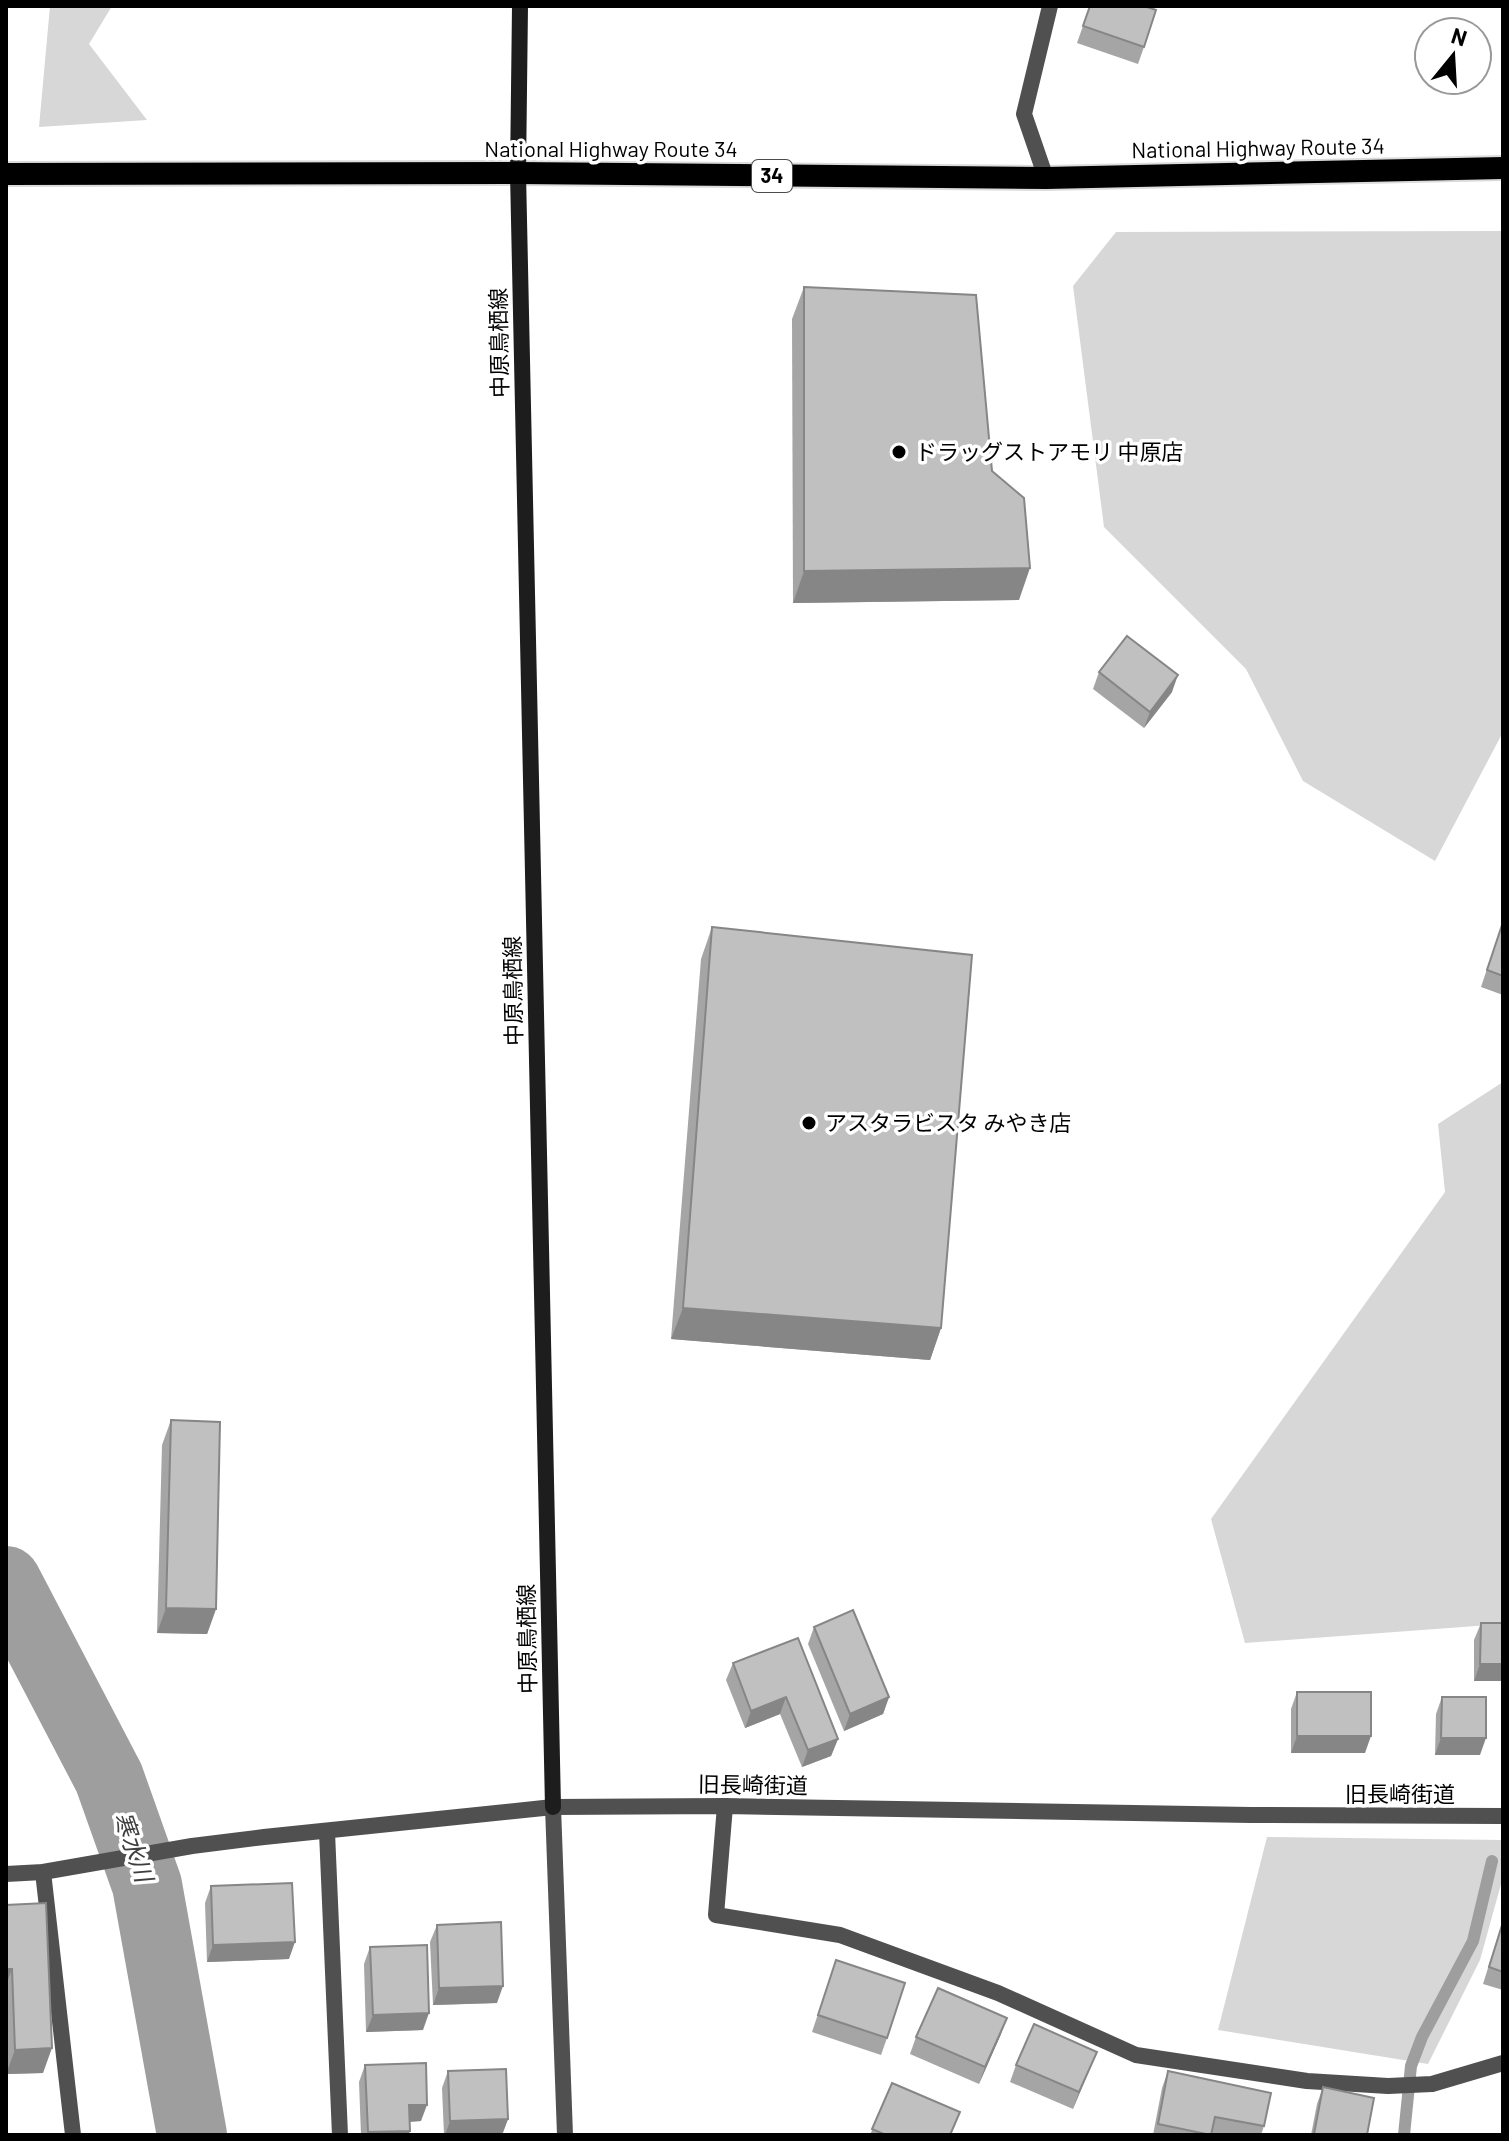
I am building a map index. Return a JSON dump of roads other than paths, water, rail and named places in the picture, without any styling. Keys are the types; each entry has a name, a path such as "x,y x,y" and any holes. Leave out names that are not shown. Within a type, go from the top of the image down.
{"highway":[{"name":"National Highway Route 34","path":"6,174 518,173 1046,178 1503,168"}],"main road":[{"name":"中原鳥栖線","path":"520,6 518,173 553,1807"}],"street":[{"path":"1046,178 1024,114 1050,6"},
{"path":"725,1806 716,1915 840,1935 998,1993 1136,2055 1307,2081 1388,2086 1432,2084 1503,2063"},
{"name":"旧長崎街道","path":"6,1874 43,1872 192,1846 553,1807 725,1806 1503,1816"},
{"path":"553,1807 565,2135"},
{"path":"327,1832 340,2135"},
{"path":"43,1872 73,2135"}],"waterway":[{"name":"寒水川","path":"6,1581 109,1778 147,1885 192,2135"},
{"path":"1404,2135 1411,2066 1422,2037 1473,1941 1492,1861"}],"place":[{"name":"ドラッグストアモリ 中原店","path":"899,452"},
{"name":"アスタラビスタ みやき店","path":"809,1123"}]}
